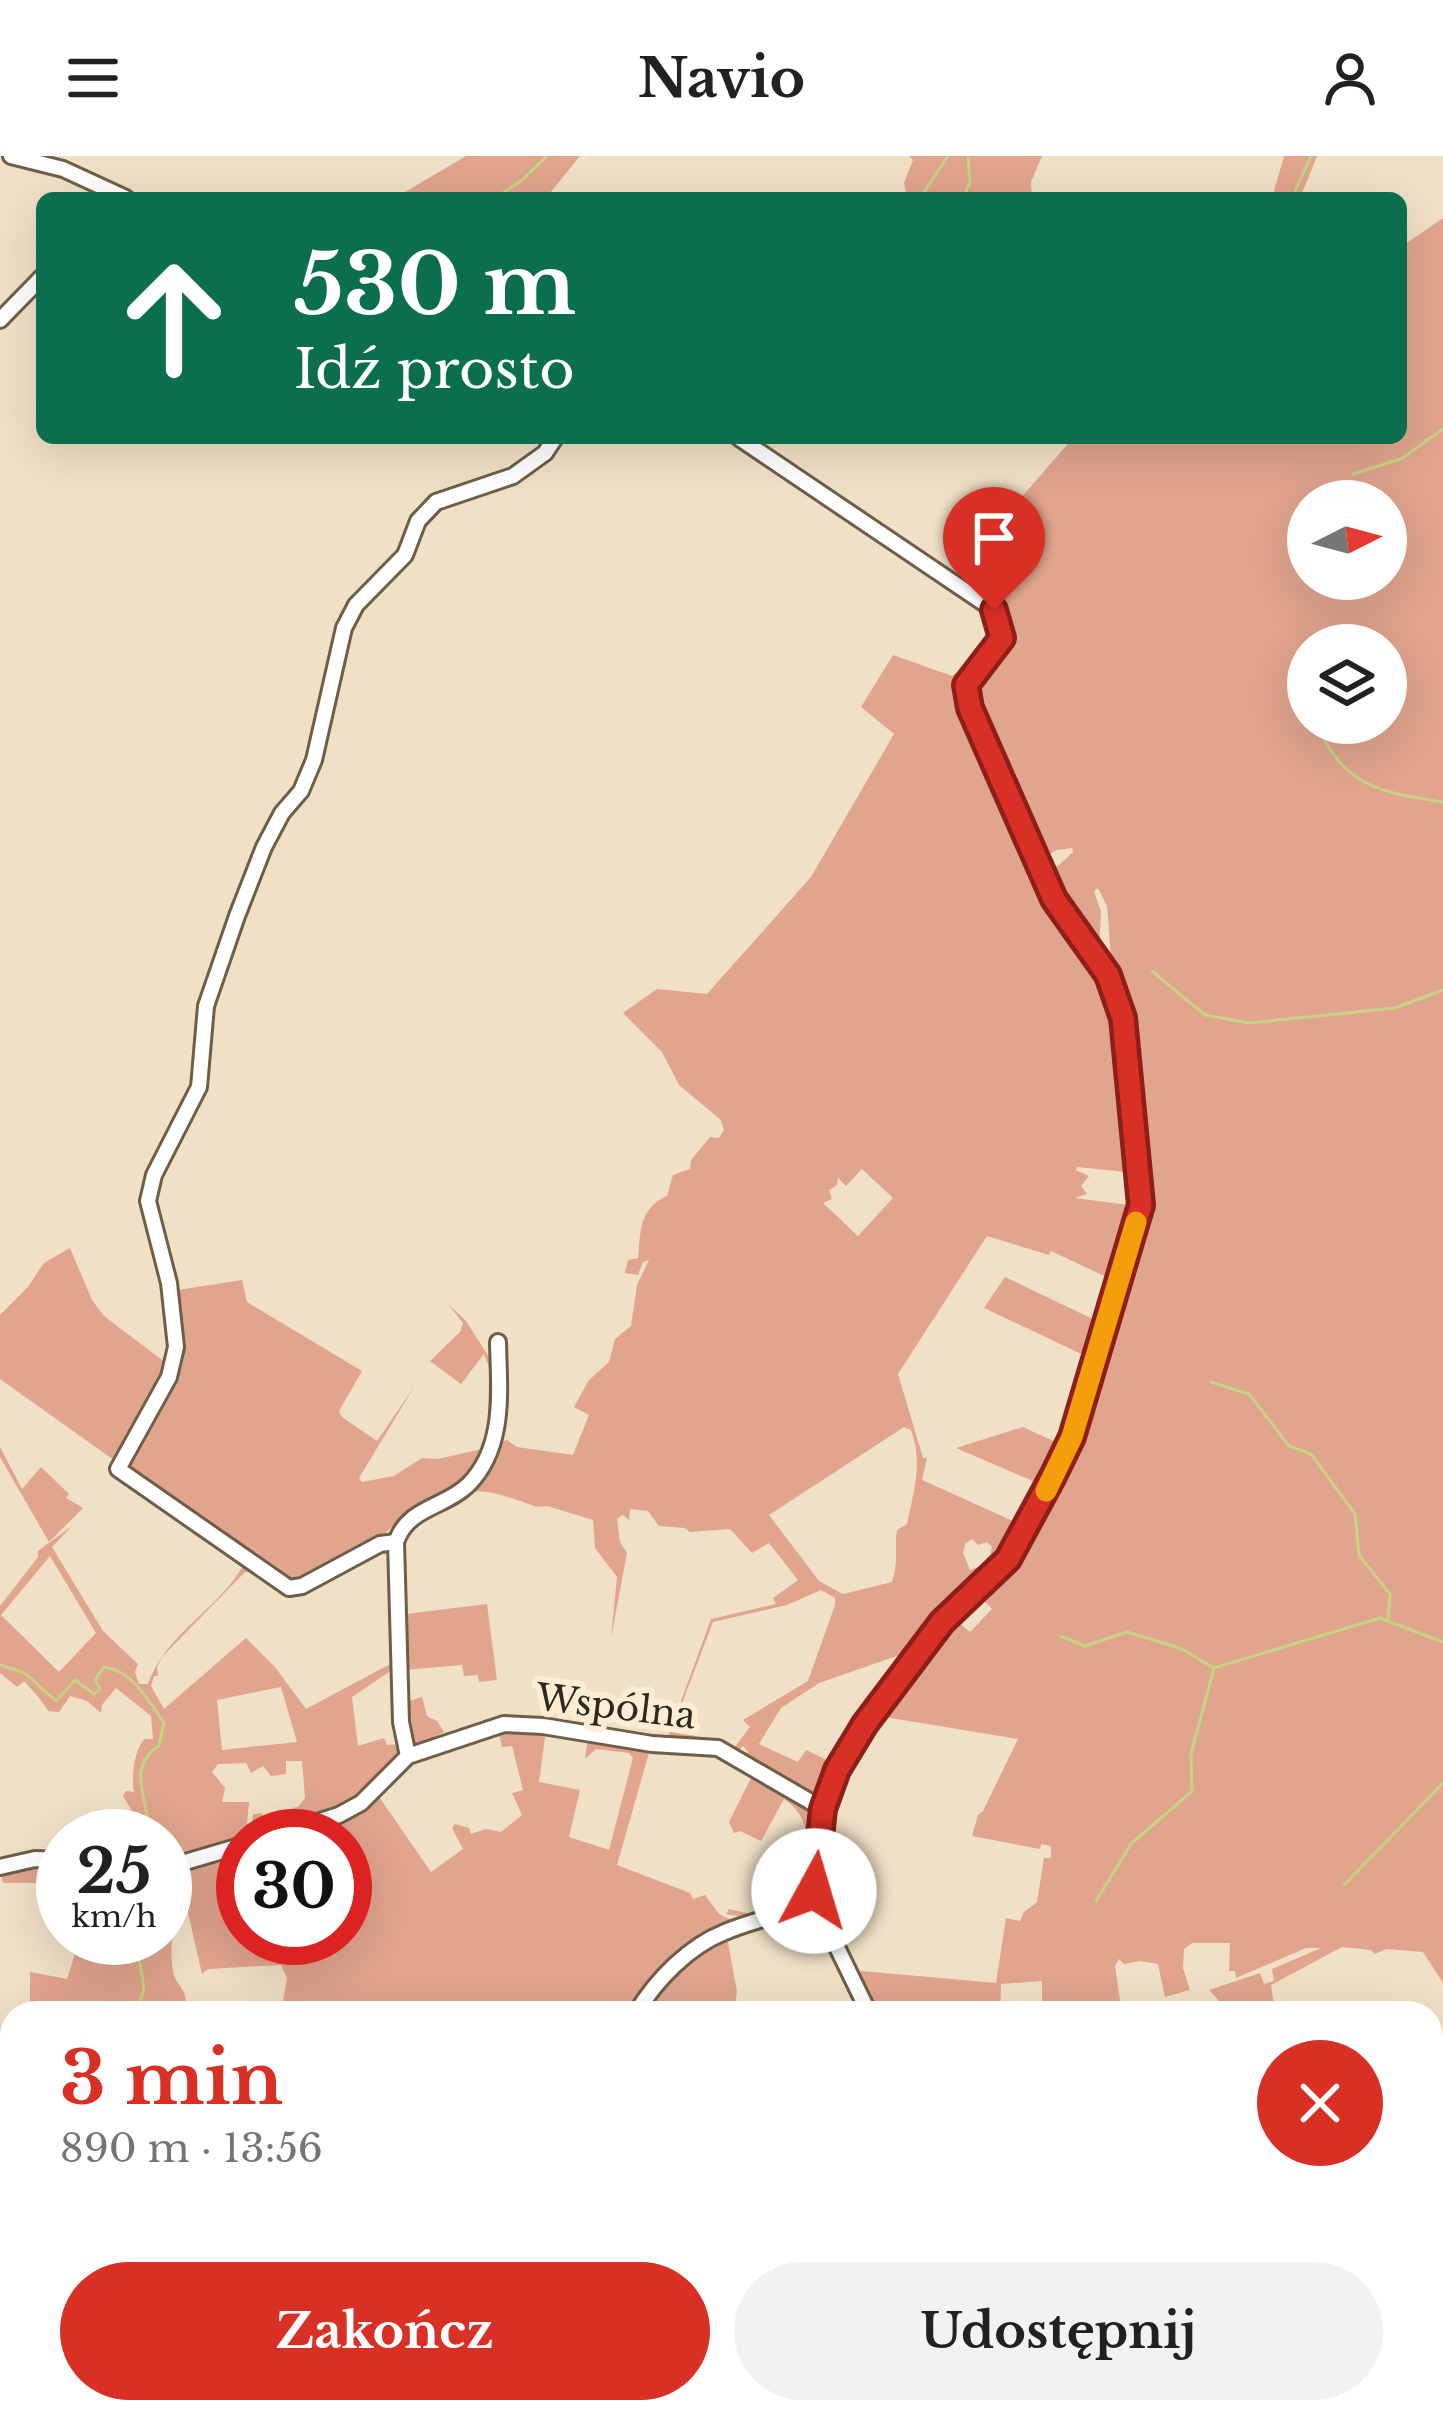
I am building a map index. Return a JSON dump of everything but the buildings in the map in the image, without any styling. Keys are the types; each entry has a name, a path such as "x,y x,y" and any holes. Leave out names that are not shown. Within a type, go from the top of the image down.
{"street":[{"path":"11,156 63,170 108,192"},
{"path":"0,320 36,284"},
{"path":"396,1542 380,1544 290,1588 118,1469 170,1377 176,1347 169,1283 148,1202 154,1175 199,1087 206,1006 237,916 264,847 301,790 314,760 332,667 356,605 405,555 418,521 436,502 513,476 551,444"},
{"path":"749,444 994,610 1002,638 966,685 970,708 1054,899 1108,975 1123,1018 1141,1205 1072,1437 1008,1559 942,1622 865,1724 837,1770 823,1809 813,1898 863,2001"},
{"path":"408,1756 401,1722 396,1542 400,1530 418,1513 467,1486 489,1453 499,1425 498,1342"},
{"name":"Wspólna","path":"350,1809 408,1756 504,1724 718,1748 823,1809"},
{"path":"0,1867 36,1859"},
{"path":"643,2001 675,1965 723,1932 781,1915 813,1898"}],"shaded area":[{"path":"466,156 580,156 551,192 405,192"},
{"path":"909,156 1042,156 1032,192 906,192 904,183 913,160"},
{"path":"1284,156 1317,156 1302,192 1274,192"},
{"path":"1443,218 1443,1983 1423,1952 1386,1949 1375,1954 1342,1947 1271,1985 1273,2001 1219,2001 1209,1990 1260,1973 1264,1984 1274,1981 1272,1969 1321,1948 1306,1948 1236,1978 1235,1971 1229,1971 1230,1943 1192,1943 1184,1949 1183,1968 1190,1990 1165,1997 1158,1964 1124,1964 1119,1959 1115,1966 1120,2001 1042,2001 1042,1981 1001,1984 1000,2001 868,2001 857,1976 861,1971 996,1983 1006,1918 1020,1921 1037,1902 1044,1858 1051,1858 1051,1846 1041,1844 1040,1849 972,1836 1018,1739 879,1716 899,1677 952,1617 970,1632 992,1609 978,1594 1024,1542 1080,1426 1143,1207 1141,1189 1130,1182 1126,1172 1076,1170 1089,1176 1081,1186 1087,1194 1075,1198 1136,1206 1117,1282 1051,1251 1049,1255 987,1236 898,1374 923,1458 927,1458 922,1480 1022,1525 1005,1553 996,1549 990,1557 992,1547 987,1542 978,1545 972,1539 965,1544 963,1553 970,1570 986,1564 990,1573 942,1619 896,1674 856,1733 828,1793 796,1788 739,1756 749,1753 743,1746 738,1751 734,1748 750,1727 743,1720 808,1681 835,1605 835,1598 821,1590 787,1605 713,1622 671,1732 725,1741 722,1746 668,1737 711,1619 776,1604 773,1598 798,1580 769,1543 752,1553 730,1529 690,1532 659,1526 648,1511 630,1509 629,1520 623,1515 617,1519 620,1542 627,1553 611,1638 617,1577 595,1548 593,1520 487,1492 471,1492 444,1502 405,1533 406,1614 487,1604 497,1680 479,1682 478,1675 464,1676 462,1665 404,1670 402,1533 425,1510 468,1487 495,1444 507,1440 517,1447 573,1455 589,1415 574,1407 589,1380 609,1362 615,1339 631,1326 637,1285 649,1260 643,1262 638,1275 625,1273 628,1260 638,1258 646,1214 667,1196 673,1175 690,1169 691,1160 710,1137 719,1138 724,1130 721,1120 679,1085 662,1052 623,1013 657,989 707,994 811,877 894,734 861,707 893,655 952,676 1015,628 958,570 1068,444 1407,444 1407,243","holes":["1072,848 1058,866 1046,869 1046,876 1094,950 1099,948 1101,912 1094,891 1098,888 1107,906 1113,985 1068,927 1036,861","862,1169 893,1198 858,1236 823,1203 832,1199 829,1190 838,1178 846,1186","904,1427 911,1430 916,1477 907,1524 897,1530 892,1582 843,1594 819,1581 769,1515","911,1651 841,1741 831,1762 806,1750 798,1762 759,1744 781,1708 819,1683"]},
{"path":"70,1248 104,1316 170,1366 118,1463 0,1379 0,1315 44,1263"},
{"path":"1005,1277 1101,1323 1092,1359 984,1308"},
{"path":"242,1280 247,1302 362,1371 339,1411 377,1441 414,1387 359,1478 362,1482 394,1476 422,1458 482,1449 487,1441 493,1377 484,1354 461,1384 430,1361 460,1332 463,1323 448,1304 466,1321 494,1365 490,1443 458,1486 411,1510 383,1535 304,1579 284,1579 126,1469 126,1460 172,1376 178,1290"},
{"path":"1023,1427 1064,1446 1042,1485 956,1448"},
{"path":"0,1447 22,1489 41,1467 69,1494 66,1498 83,1508 49,1542 0,1457"},
{"path":"72,1526 52,1547 103,1631 138,1664 139,1684 148,1684 161,1659 151,1686 164,1709 246,1638 306,1709 394,1662 392,1555 383,1548 390,1548 395,1564 398,1666 352,1697 358,1746 384,1738 387,1745 401,1744 402,1759 363,1797 340,1809 292,1809 305,1798 302,1761 286,1761 286,1774 271,1776 263,1766 251,1773 246,1763 218,1764 212,1772 225,1788 222,1802 249,1802 248,1809 216,1809 216,1846 192,1853 192,1809 131,1809 123,1796 126,1791 134,1792 138,1749 145,1739 153,1739 151,1716 116,1688 101,1713 87,1701 70,1696 59,1712 48,1711 24,1681 17,1687 0,1673 0,1606 38,1551","holes":["50,1556 96,1633 59,1672 1,1615","281,1687 297,1742 222,1750 217,1700"]},
{"path":"245,1562 259,1571 245,1572 163,1656 222,1594"},
{"path":"422,1697 427,1716 444,1732 414,1748 408,1746 406,1702"},
{"path":"546,1729 539,1782 580,1790 569,1837 609,1850 633,1758 629,1753 596,1749 585,1759 588,1737 650,1749 617,1865 690,1893 693,1899 705,1895 719,1914 738,1923 689,1948 661,1969 635,2001 283,2001 287,1978 281,1965 372,1965 372,1809 346,1809 377,1794 431,1872 463,1849 452,1828 455,1824 469,1828 471,1834 486,1829 501,1832 522,1815 512,1793 523,1790 512,1746 502,1747 498,1730"},
{"path":"754,1772 812,1813 809,1892 802,1901 757,1919 726,1914 729,1909 756,1915 794,1902 807,1846 803,1820 784,1799 761,1841 740,1831 734,1833 729,1822"},
{"path":"216,1855 216,1965 281,1965 208,1969 202,1974 192,1930 192,1862"},
{"path":"36,1866 36,1883 3,1883 0,1870"},
{"path":"812,1905 816,1914 807,1919 805,1907"},
{"path":"798,1910 727,1937 735,2001 644,2001 649,1993 719,1936"},
{"path":"71,1965 172,1965 186,2001 30,2001 30,1972 67,1979"}],"waterway":[{"path":"504,192 547,156"},
{"path":"924,192 948,156"},
{"path":"966,192 970,183 968,156"},
{"path":"1295,192 1311,156"},
{"path":"1353,474 1401,459 1443,429"},
{"path":"1327,744 1366,783 1443,802"},
{"path":"1152,971 1205,1015 1249,1023 1395,1008 1443,990"},
{"path":"1211,1382 1249,1394 1289,1446 1311,1454 1355,1514 1359,1555 1390,1594 1388,1621"},
{"path":"1096,1901 1131,1844 1192,1791 1191,1754 1214,1668 1380,1618 1443,1642"},
{"path":"1061,1636 1085,1646 1127,1632 1180,1648 1214,1668"},
{"path":"0,1665 25,1673 56,1701 75,1680 94,1694 100,1689 95,1680 104,1667 123,1674 139,1688 164,1723 159,1746 143,1765 146,1809"},
{"path":"1344,1885 1443,1783"},
{"path":"140,1965 144,1989 140,2001"}],"slow traffic":[{"path":"1046,1491 1072,1437 1136,1222"}],"route":[{"path":"814,1891 823,1809 837,1770 865,1724 942,1622 1008,1559 1072,1437 1141,1205 1123,1018 1108,975 1054,899 970,708 966,685 1002,638 994,610"}]}
